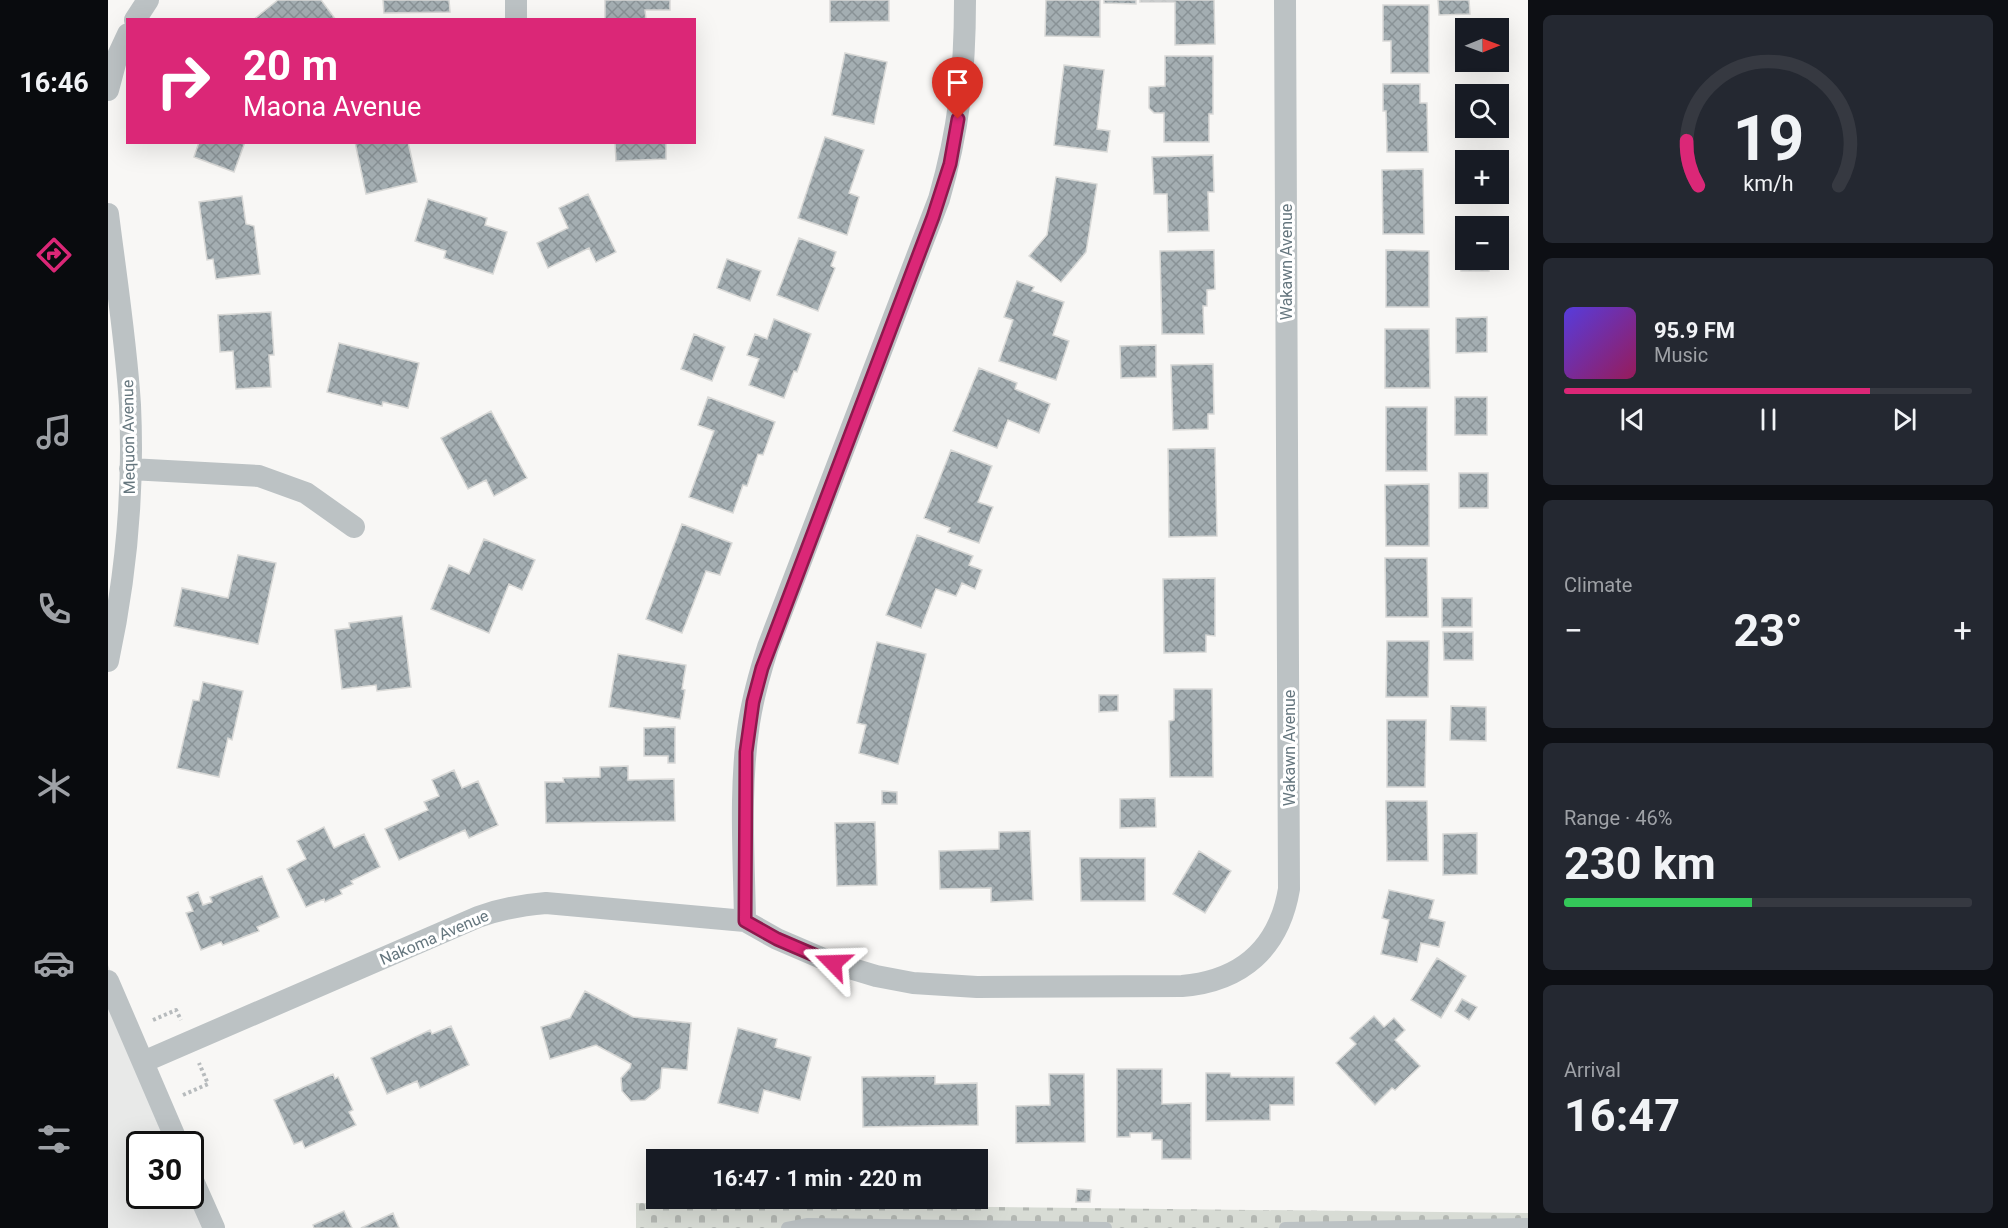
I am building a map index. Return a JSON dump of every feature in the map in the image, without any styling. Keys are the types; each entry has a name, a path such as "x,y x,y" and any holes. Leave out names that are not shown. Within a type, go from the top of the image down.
{"street":[{"path":"136,18 148,0"},
{"path":"516,0 516,18"},
{"path":"745,921 744,780 753,702 768,648 939,200 950,164 961,100 965,0"},
{"name":"Wakawn Avenue","path":"745,921 812,955 854,970 913,983 958,987 1204,984 1239,969 1251,960 1271,938 1282,918 1289,878 1285,0"},
{"path":"108,90 116,60 126,38"},
{"name":"Mequon Avenue","path":"108,214 126,356 130,407 130,469 125,560 108,661"},
{"path":"130,469 260,476 306,493 354,527"},
{"name":"Nakoma Avenue","path":"143,1062 478,918 510,907 546,903 745,921"},
{"path":"108,981 172,1131"},
{"path":"204,1206 214,1228"}],"lane":[{"path":"787,1228 808,1224 1106,1228"},
{"path":"1285,1228 1528,1224"}],"shaded area":[{"path":"108,965 176,1131 126,1131 126,1209 201,1209 216,1228 108,1228"}],"green space":[{"path":"636,1203 646,1203 646,1209 988,1209 988,1207 1528,1213 1528,1228 636,1228"}],"building":[{"path":"278,0 321,0 334,18 256,18"},
{"path":"383,0 449,0 450,12 384,13"},
{"path":"605,0 670,0 670,10 645,10 646,18 605,18"},
{"path":"830,0 889,0 889,21 830,22"},
{"path":"1046,0 1100,0 1100,37 1045,36"},
{"path":"1104,0 1136,0 1136,4 1104,3"},
{"path":"1140,0 1214,0 1215,44 1175,45 1175,2 1140,2"},
{"path":"1438,0 1469,0 1470,14 1439,15"},
{"path":"1383,5 1429,5 1429,73 1391,73 1391,41 1383,41"},
{"path":"845,53 887,62 874,124 832,115"},
{"path":"1165,56 1213,56 1213,114 1209,114 1209,142 1164,142 1164,113 1154,113 1149,108 1149,87 1165,86"},
{"path":"1064,65 1104,70 1097,129 1110,131 1107,152 1054,145"},
{"path":"1383,84 1420,84 1420,103 1427,103 1428,152 1387,152"},
{"path":"825,137 864,150 849,193 859,197 847,235 798,218"},
{"path":"198,144 244,144 234,172 194,157"},
{"path":"355,144 408,144 417,182 366,194"},
{"path":"615,144 666,144 666,159 616,161"},
{"path":"1213,155 1214,192 1208,192 1209,231 1168,232 1167,194 1154,194 1152,157"},
{"path":"1423,169 1424,234 1383,234 1382,170"},
{"path":"1056,177 1097,184 1086,252 1061,282 1029,256 1047,235"},
{"path":"588,194 616,252 596,262 589,248 548,268 537,243 568,228 559,208"},
{"path":"242,196 246,224 254,226 260,274 216,279 213,259 207,260 199,202"},
{"path":"428,199 487,218 485,225 507,232 493,274 444,258 446,251 415,241"},
{"path":"799,238 836,252 831,266 835,268 818,311 777,295"},
{"path":"1214,250 1215,289 1207,290 1207,306 1203,306 1204,334 1162,334 1160,251"},
{"path":"1386,250 1429,251 1429,307 1386,307"},
{"path":"727,259 761,271 750,301 717,288"},
{"path":"1461,270 1489,270 1489,271"},
{"path":"1017,281 1034,287 1032,291 1064,302 1053,335 1069,341 1056,380 999,361 1013,320 1004,317"},
{"path":"271,312 274,355 269,355 271,387 236,389 233,351 220,352 218,315"},
{"path":"1487,317 1487,352 1456,353 1456,318"},
{"path":"774,319 811,334 797,372 794,371 784,398 749,385 759,359 747,355 755,334 767,339"},
{"path":"1385,329 1429,329 1430,388 1385,388"},
{"path":"694,334 725,347 712,381 681,369"},
{"path":"339,343 419,363 408,408 383,402 382,406 327,392"},
{"path":"1156,345 1156,377 1121,378 1120,346"},
{"path":"1213,364 1214,414 1208,414 1208,429 1173,430 1171,365"},
{"path":"979,368 1017,383 1015,389 1050,404 1039,433 1008,420 997,448 953,431"},
{"path":"708,397 775,422 763,455 758,454 747,486 743,485 733,513 689,497 714,431 698,425"},
{"path":"1455,397 1487,397 1487,435 1455,435"},
{"path":"1386,407 1427,407 1427,471 1386,471"},
{"path":"491,411 527,478 494,496 486,480 468,489 441,438"},
{"path":"1215,448 1217,536 1169,537 1168,449"},
{"path":"951,450 992,466 978,502 993,507 979,543 948,532 950,528 924,518"},
{"path":"1459,473 1488,473 1488,508 1459,508"},
{"path":"1429,484 1429,546 1386,546 1385,485"},
{"path":"682,524 732,543 720,575 706,571 682,633 646,619"},
{"path":"917,535 973,556 969,565 982,570 975,589 962,583 956,596 936,589 921,628 886,615"},
{"path":"484,539 535,560 522,590 509,584 489,633 431,609 449,565 469,574"},
{"path":"238,555 276,563 258,644 174,626 182,588 228,598"},
{"path":"1385,558 1427,558 1428,617 1386,617"},
{"path":"1215,578 1215,636 1206,635 1206,652 1164,653 1163,579"},
{"path":"1442,598 1472,598 1472,627 1442,627"},
{"path":"402,616 411,687 377,691 376,685 342,689 335,630 350,628 349,623"},
{"path":"1443,632 1473,632 1473,660 1444,660"},
{"path":"1387,641 1429,641 1428,697 1386,697"},
{"path":"877,642 926,654 898,764 859,753 866,725 857,723"},
{"path":"618,654 686,665 680,719 609,707"},
{"path":"203,682 243,691 232,740 228,738 219,777 177,768 193,700 199,701"},
{"path":"1174,689 1212,689 1213,777 1170,777 1169,721 1174,720"},
{"path":"1099,695 1118,695 1118,711 1099,712"},
{"path":"1451,706 1486,707 1486,741 1450,740"},
{"path":"1387,720 1426,720 1425,787 1387,787"},
{"path":"675,727 675,763 668,763 668,756 644,756 644,728"},
{"path":"628,766 628,780 674,779 675,821 546,823 545,782 564,782 563,778 600,777 600,767"},
{"path":"454,770 462,788 478,781 498,825 469,838 465,830 399,860 385,829 428,810 424,802 439,796 432,780"},
{"path":"882,791 897,792 897,804 882,804"},
{"path":"1155,798 1156,827 1120,828 1120,799"},
{"path":"1386,801 1427,801 1428,861 1387,861"},
{"path":"875,822 877,885 837,886 835,823"},
{"path":"324,827 334,848 364,834 380,867 351,881 353,884 340,890 342,894 306,907 287,869 306,859 297,841"},
{"path":"1030,831 1033,900 991,902 991,888 940,889 939,851 999,849 999,832"},
{"path":"1477,833 1477,874 1443,875 1443,834"},
{"path":"1199,851 1231,871 1205,913 1173,894"},
{"path":"1080,858 1145,858 1145,901 1081,901"},
{"path":"262,876 279,917 257,927 259,931 223,945 221,942 201,950 186,913 193,911 187,897 198,892 203,905 212,902 210,897"},
{"path":"1389,890 1434,900 1429,918 1445,922 1439,947 1421,943 1417,962 1381,954 1389,920 1382,918"},
{"path":"1437,958 1466,976 1441,1018 1411,1000"},
{"path":"585,991 633,1017 691,1023 687,1070 662,1068 660,1088 645,1100 631,1101 622,1091 621,1078 631,1064 596,1045 550,1059 541,1027 570,1018"},
{"path":"1462,999 1477,1007 1469,1020 1455,1011"},
{"path":"1374,1016 1384,1027 1394,1018 1405,1030 1395,1040 1420,1066 1375,1105 1336,1063 1356,1044 1350,1038"},
{"path":"451,1026 469,1065 420,1088 417,1081 387,1094 371,1058 430,1030 432,1034"},
{"path":"738,1028 777,1039 775,1047 811,1057 800,1100 764,1090 758,1113 718,1103"},
{"path":"1117,1069 1162,1069 1162,1104 1191,1103 1191,1159 1162,1159 1162,1140 1152,1140 1152,1133 1130,1133 1130,1137 1117,1137"},
{"path":"1206,1073 1230,1073 1231,1077 1294,1077 1294,1105 1270,1105 1270,1120 1206,1121"},
{"path":"333,1074 335,1079 338,1077 353,1110 349,1112 356,1125 305,1148 302,1141 294,1144 274,1100"},
{"path":"1049,1074 1084,1074 1085,1142 1016,1143 1016,1106 1050,1105"},
{"path":"935,1076 935,1084 977,1083 978,1125 863,1127 862,1077"},
{"path":"1077,1189 1091,1190 1090,1202 1076,1202"},
{"path":"344,1211 352,1228 314,1228 313,1225"},
{"path":"393,1213 399,1228 361,1228"}],"route":[{"path":"833,963 777,939 745,921 744,780 749,723 768,648 939,200 950,164 958,119"}]}
